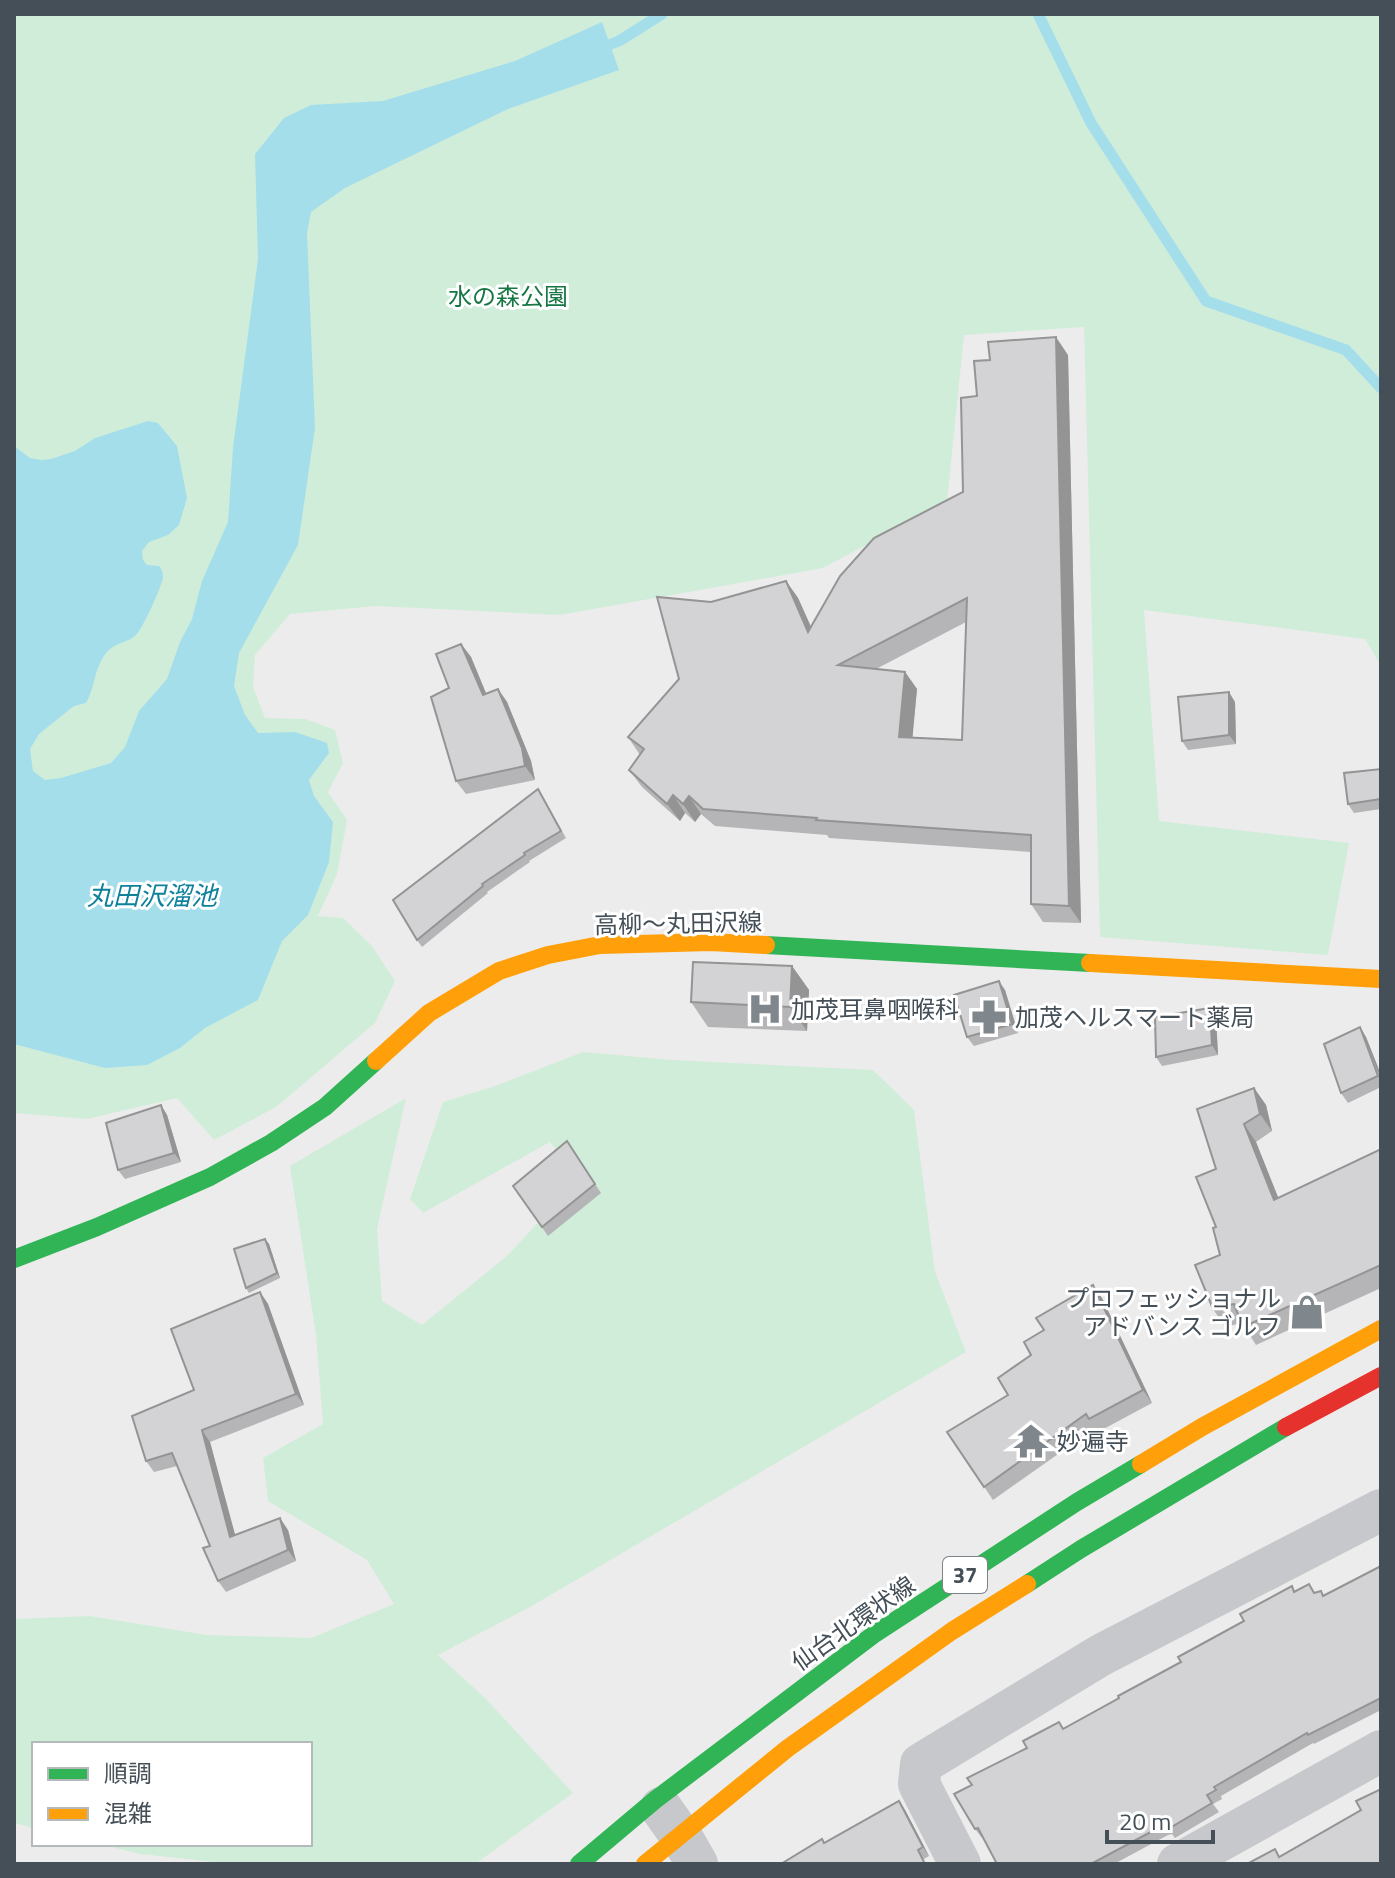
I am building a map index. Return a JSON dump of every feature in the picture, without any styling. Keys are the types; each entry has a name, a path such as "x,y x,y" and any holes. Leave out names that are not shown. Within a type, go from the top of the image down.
{"main road":[{"name":"高柳～丸田沢線","path":"14,1259 97,1227 210,1177 271,1143 325,1107 429,1013 499,971 548,955 600,945 711,942 1381,979"},
{"name":"仙台北環状線","path":"579,1864 655,1800 873,1635 1064,1510 1202,1427 1381,1329"},
{"name":"37","path":"645,1864 689,1850 788,1748 952,1631 1081,1549 1297,1421 1381,1376"}],"street":[{"path":"960,1864 919,1784 921,1764 1101,1655 1381,1510"},
{"path":"1178,1864 1381,1751"},
{"path":"655,1800 689,1850"}],"green space":[{"name":"水の森公園","path":"14,14 1381,14 1381,666 1365,639 1144,610 1159,821 1349,843 1328,955 1100,937 1084,327 964,335 947,502 823,568 560,615 376,606 290,614 255,655 253,687 265,718 305,719 335,730 343,763 328,792 347,820 337,874 318,916 343,918 372,946 395,981 375,1023 276,1107 214,1140 177,1098 87,1119 14,1113"},
{"path":"583,1052 672,1060 873,1070 914,1110 935,1272 966,1352 530,1607 438,1655 485,1698 573,1793 475,1864 233,1864 140,1854 108,1846 312,1846 312,1742 32,1742 32,1828 14,1823 14,1619 90,1616 207,1635 311,1638 394,1604 367,1560 268,1501 263,1458 323,1424 316,1335 290,1166 406,1098 377,1229 382,1301 422,1325 508,1255 579,1178 550,1142 423,1213 410,1199 443,1102 495,1086"}],"water":[{"name":"丸田沢溜池","path":"602,22 619,70 508,109 345,188 311,212 307,233 315,428 298,545 239,653 234,686 245,715 258,733 295,732 327,743 329,753 309,780 314,796 333,822 329,862 308,915 282,941 258,1000 205,1028 180,1048 147,1065 105,1068 14,1044 14,446 30,458 51,459 75,451 95,438 148,421 158,423 177,446 187,498 179,525 168,535 149,542 142,551 143,560 147,565 159,566 163,578 139,631 104,656 86,703 74,706 39,734 30,749 33,771 45,780 111,763 125,747 139,711 167,679 192,619 202,581 228,522 233,447 258,259 255,154 284,118 311,105 383,101 515,61"}],"building":[{"path":"1056,337 1069,906 1031,904 1031,835 703,809 689,796 683,804 673,795 667,804 629,770 644,749 628,737 679,679 657,597 711,602 786,581 808,632 840,576 874,538 963,492 961,398 977,396 974,361 990,360 988,342","holes":["967,598 962,740 899,737 905,672 838,665"]},
{"path":"461,644 483,695 498,689 522,748 525,766 456,781 431,697 449,688 436,654"},
{"path":"1229,692 1229,735 1182,741 1178,697"},
{"path":"1381,769 1381,799 1348,804 1344,773"},
{"path":"538,789 561,831 482,884 417,940 393,900"},
{"path":"693,962 792,966 790,1007 691,1002"},
{"path":"999,981 1012,1024 967,1037 954,995"},
{"path":"1210,1008 1212,1045 1156,1057 1155,1017"},
{"path":"1360,1027 1378,1076 1341,1093 1324,1044"},
{"path":"1254,1088 1260,1114 1244,1124 1274,1200 1381,1149 1381,1265 1243,1327 1234,1304 1213,1309 1195,1265 1220,1255 1213,1228 1216,1227 1196,1177 1216,1169 1197,1109"},
{"path":"161,1105 174,1153 118,1170 106,1123"},
{"path":"567,1141 595,1184 542,1227 513,1186"},
{"path":"265,1239 277,1273 246,1288 234,1249"},
{"path":"1093,1285 1143,1390 1089,1419 1086,1414 984,1487 947,1432 1008,1395 998,1378 1031,1355 1024,1342 1044,1330 1036,1318"},
{"path":"260,1292 296,1394 202,1430 230,1537 280,1518 288,1550 218,1581 203,1548 210,1546 172,1453 146,1461 132,1416 194,1390 171,1329"},
{"path":"1381,1566 1381,1698 1307,1733 1214,1787 1216,1790 1207,1795 1212,1803 1168,1829 1166,1824 1091,1864 997,1864 978,1828 975,1829 954,1794 972,1785 967,1778 1027,1748 1023,1741 1059,1722 1063,1729 1181,1662 1178,1657 1244,1621 1240,1614 1292,1586 1294,1592 1309,1584 1314,1593 1321,1591 1323,1596"},
{"path":"1381,1789 1381,1864 1247,1864 1275,1849 1279,1857 1361,1810 1356,1801"},
{"path":"899,1801 923,1847 918,1850 925,1864 781,1864 822,1839 824,1843"}],"waterway":[{"path":"596,50 619,41 662,14"},
{"path":"1038,14 1091,123 1206,301 1346,350 1381,388"}],"traffic: fast":[{"path":"766,945 1090,963"},
{"path":"14,1259 97,1227 210,1177 271,1143 325,1107 376,1061"},
{"path":"1027,1584 1286,1427"},
{"path":"579,1864 655,1800 873,1635 1141,1464"}],"traffic: slow":[{"path":"376,1061 429,1013 499,971 548,955 600,945 711,942 766,945"},
{"path":"1090,963 1381,979"},
{"path":"1141,1464 1381,1329"},
{"path":"645,1864 788,1748 952,1631 1027,1584"}],"traffic: jam":[{"path":"1286,1427 1381,1376"}],"place":[{"name":"加茂耳鼻咽喉科","path":"765,1009"},
{"name":"加茂ヘルスマート薬局","path":"989,1017"},
{"name":"プロフェッショナル アドバンス ゴルフ","path":"1307,1312"},
{"name":"妙遍寺","path":"1031,1441"}]}
